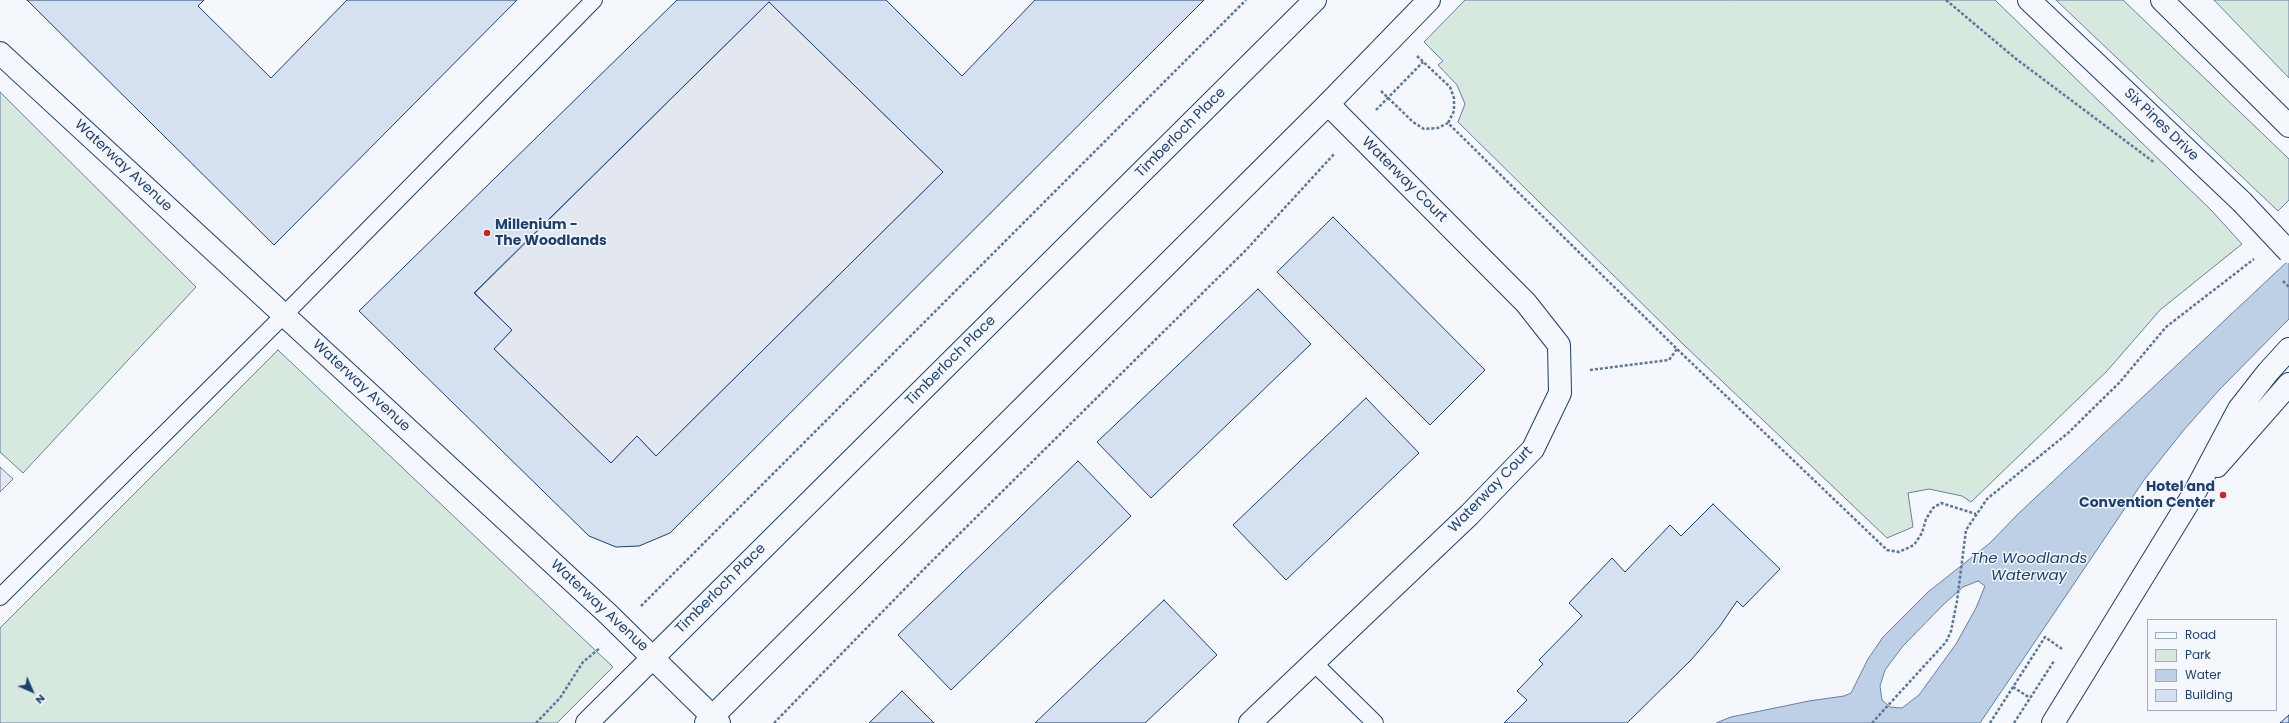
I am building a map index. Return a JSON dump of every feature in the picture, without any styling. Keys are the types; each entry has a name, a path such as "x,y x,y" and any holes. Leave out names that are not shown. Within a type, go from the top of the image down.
{"street":[{"name":"Timberloch Place","path":"587,723 1315,0"},
{"path":"713,721 1328,104 1429,0"},
{"name":"Six Pines Drive","path":"2030,0 2242,202 2289,252"},
{"path":"2162,0 2289,126"},
{"name":"Waterway Avenue","path":"0,53 653,656 713,721"},
{"name":"Waterway Court","path":"1250,723 1469,515 1533,449 1560,393 1559,345 1526,303 1328,104"},
{"path":"2053,723 2196,490 2239,409 2255,387 2289,349"},
{"path":"2196,490 2289,384"}],"lane":[{"path":"0,597 284,314 594,0"},
{"path":"1313,662 1375,723"}],"path":[{"path":"536,723 560,698 583,662 622,627 650,594 1246,0"},
{"path":"1946,0 2014,58 2158,165"},
{"path":"774,723 934,559 1246,250 1388,98 1423,62 1450,87 1454,98 1454,111 1448,123 1438,128 1424,129 1413,122 1388,98 1361,70"},
{"path":"1448,123 1677,349 1887,550 1899,552 1914,545 1922,533 1926,519 1933,508 1941,503 1976,514"},
{"path":"1872,723 1946,642 1951,631 1957,600 1966,530 1987,498 2068,433 2120,382 2166,327 2255,257"},
{"path":"1560,373 1669,360 1677,349"},
{"path":"1990,723 2045,638 2062,649"},
{"path":"2013,687 2030,698"}],"green space":[{"path":"1465,0 1995,0 2211,210 2242,244 2160,310 2107,371 1971,502 1962,496 1929,489 1908,493 1913,527 1887,538 1684,345 1458,122 1465,104 1457,85 1438,65 1443,61 1424,42"},
{"path":"2056,0 2123,0 2289,159 2289,200 2278,211"},
{"path":"2214,0 2289,0 2289,78"},
{"path":"0,92 196,287 23,473 0,452"},
{"path":"278,350 613,667 557,723 0,723 0,628"}],"shaded area":[{"path":"769,2 943,172 656,456 637,436 611,463 494,349 512,330 475,293"},
{"path":"0,467 13,479 0,492"}],"water":[{"name":"The Woodlands Waterway","path":"2289,260 2289,319 2220,389 2183,431 2144,480 1980,723 1716,723 1731,717 1809,701 1844,696 1851,693 1868,659 1883,637 1928,592 1990,543 2018,514","holes":["1978,581 1985,586 1976,608 1956,644 1919,695 1902,708 1890,707 1882,700 1880,686 1885,670 1903,646 1944,604 1963,587"]}],"building":[{"path":"27,0 204,0 198,6 271,78 347,0 517,0 274,245"},
{"name":"Millenium - The Woodlands","path":"677,0 886,0 962,76 1035,0 1204,0 670,533 639,546 616,547 589,536 359,311","holes":["769,2 943,172 656,456 637,436 611,463 494,349 512,330 474,293"]},
{"path":"1333,217 1485,370 1430,425 1277,272"},
{"path":"1258,289 1311,344 1151,498 1097,442"},
{"path":"1366,398 1419,453 1286,580 1233,525"},
{"path":"1078,461 1131,516 951,690 898,635"},
{"path":"1713,504 1780,569 1743,607 1737,601 1720,626 1691,660 1627,723 1504,723 1527,700 1517,691 1543,664 1539,660 1582,616 1569,603 1612,558 1625,572 1670,525 1681,536"},
{"path":"1164,600 1217,655 1145,723 1035,723"},
{"path":"902,691 934,723 869,723"},
{"path":"2289,715 2289,723 2280,723"}],"place":[{"name":"Millenium - The Woodlands","path":"487,233"},
{"name":"Hotel and Convention Center","path":"2223,495"}]}
